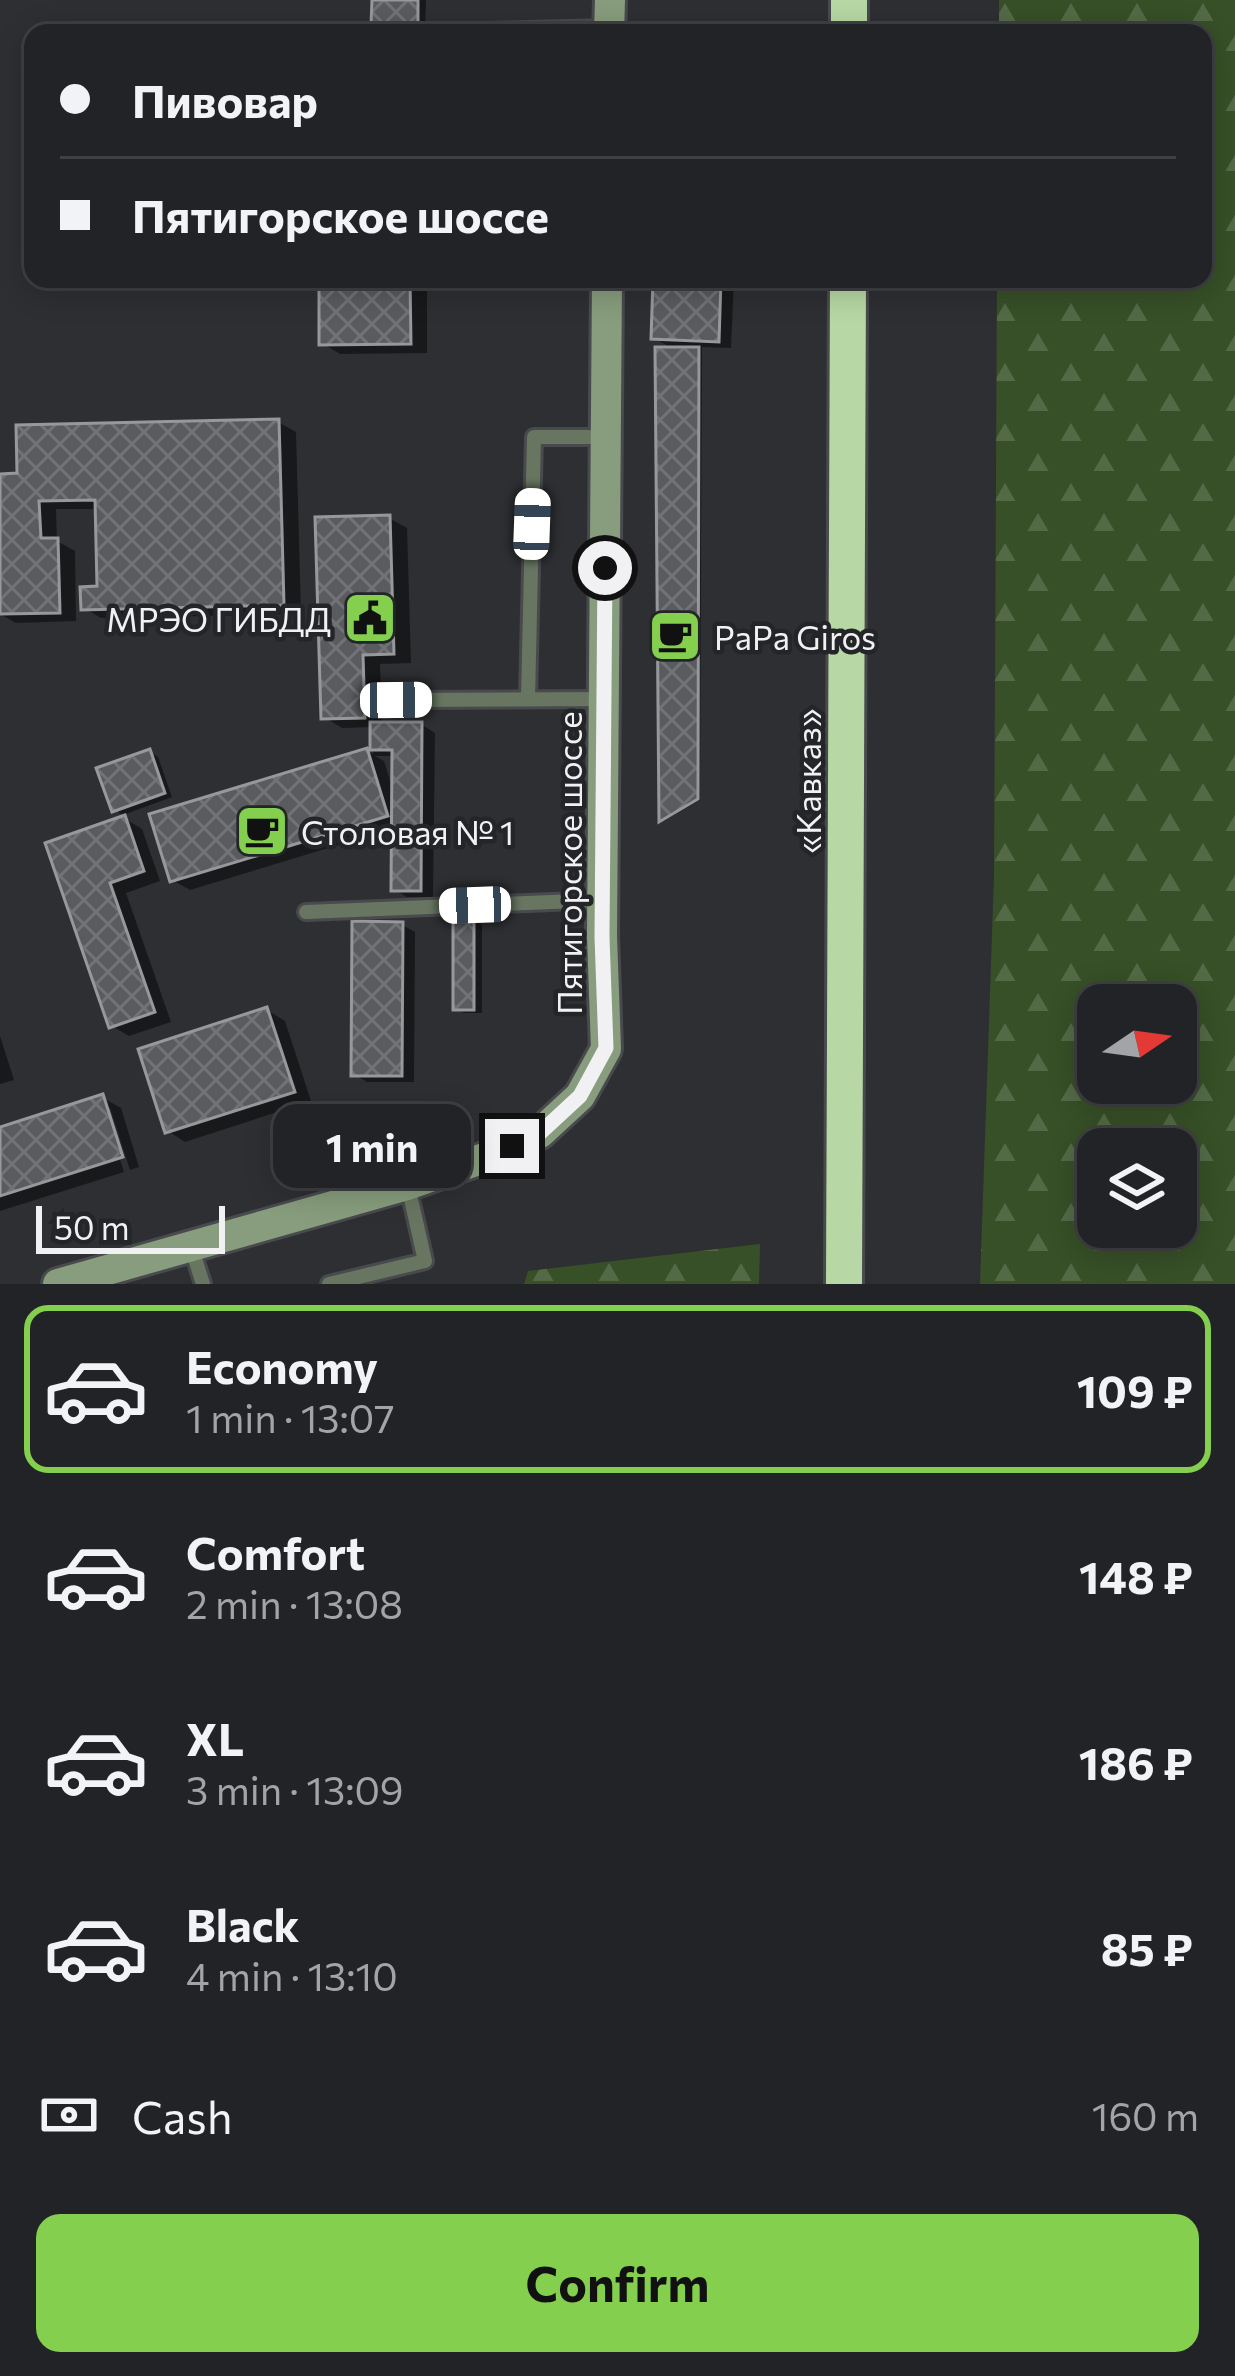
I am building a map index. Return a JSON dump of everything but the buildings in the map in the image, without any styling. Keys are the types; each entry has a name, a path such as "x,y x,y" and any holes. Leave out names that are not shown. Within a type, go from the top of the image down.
{"highway":[{"name":"«Кавказ»","path":"844,1284 848,288"}],"main road":[{"name":"Пятигорское шоссе","path":"58,1284 407,1185 540,1133 580,1096 606,1048 602,900 607,288"}],"lane":[{"path":"547,24 609,20"},
{"path":"528,698 534,437 606,437"},
{"path":"396,700 604,699"},
{"path":"306,912 602,900"},
{"path":"329,1284 425,1261 407,1185"},
{"path":"191,1246 202,1284"}],"green space":[{"path":"999,0 1235,0 1235,1284 980,1284 994,877 997,288 1212,288 1212,24 999,24"},
{"path":"760,1244 759,1284 524,1284 528,1271"}],"place":[{"name":"МРЭО ГИБДД","path":"370,618"},
{"name":"PaPa Giros","path":"675,636"},
{"name":"Столовая № 1","path":"262,831"}],"route":[{"path":"512,1146 540,1133 580,1096 606,1048 602,937 605,568"}]}
